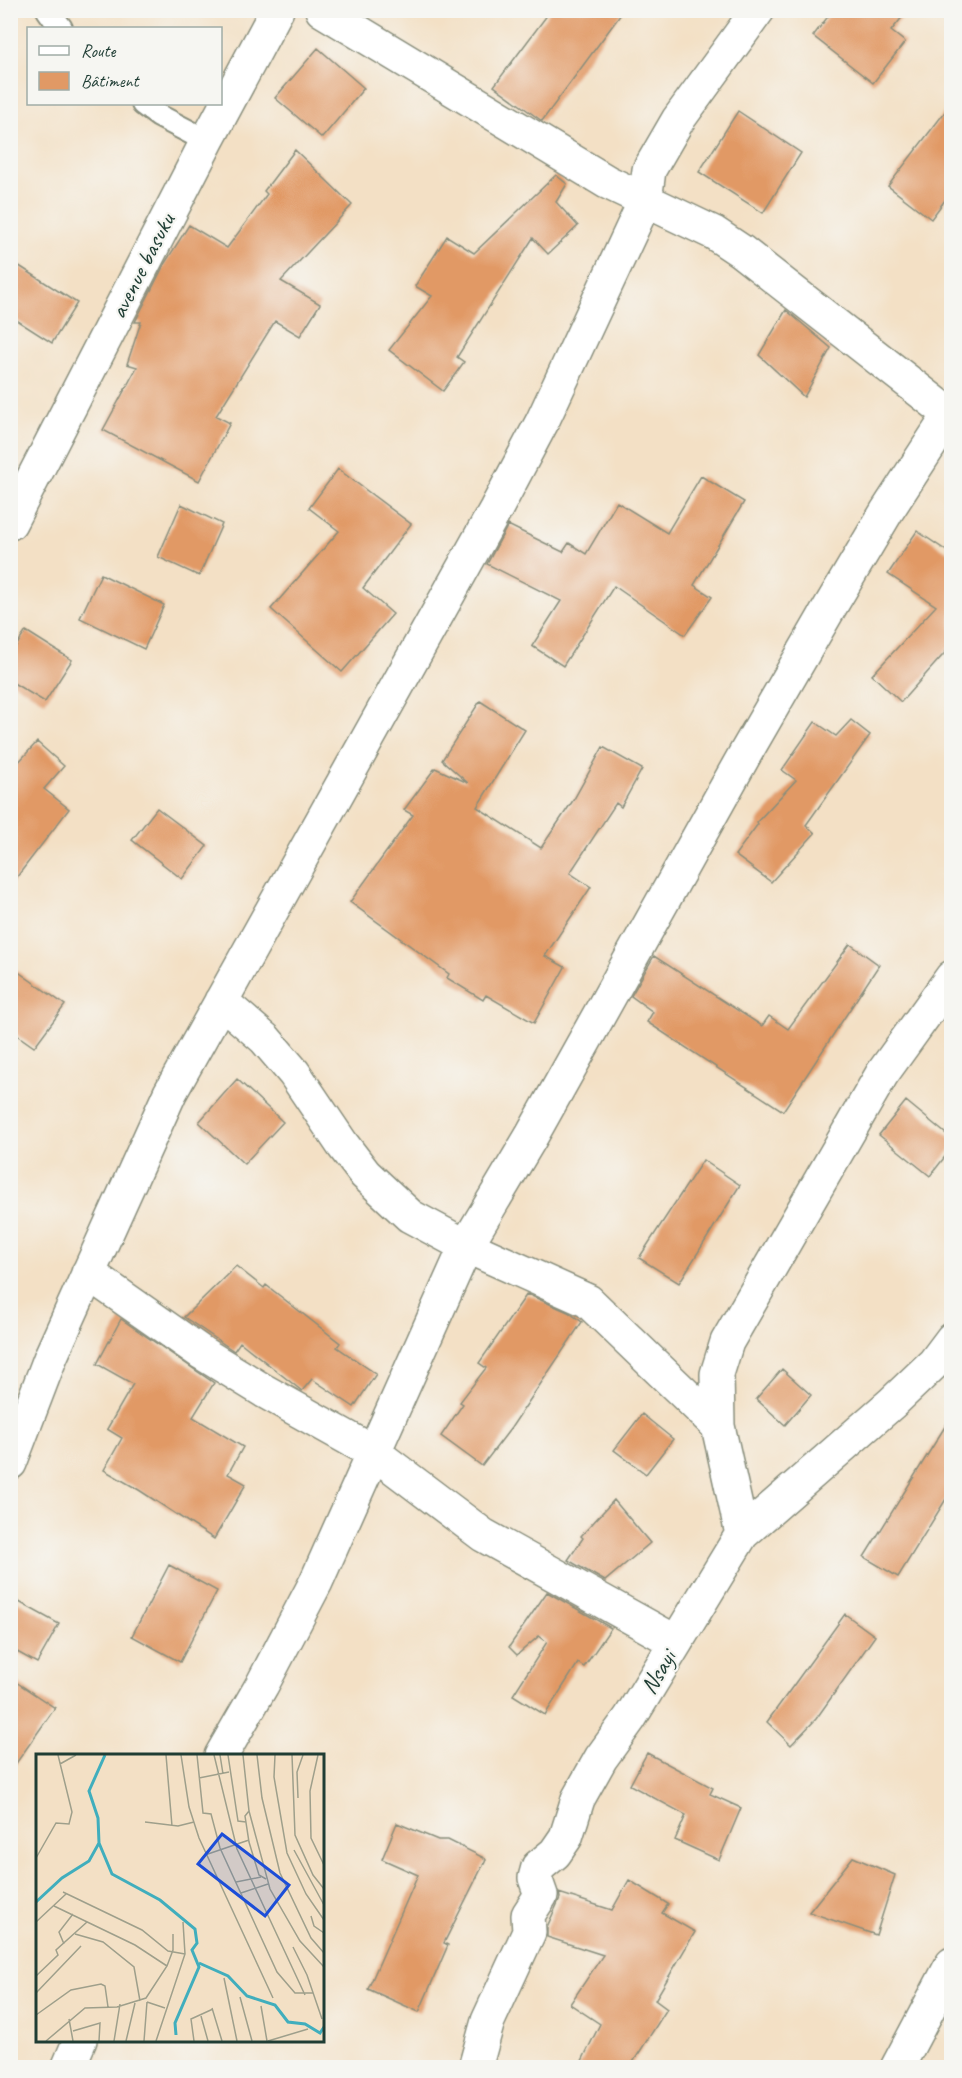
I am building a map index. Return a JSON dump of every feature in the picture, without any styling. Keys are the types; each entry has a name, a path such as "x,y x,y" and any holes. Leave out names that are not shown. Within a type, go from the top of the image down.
{"street":[{"name":"avenue basuku","path":"10,523 277,10"},
{"path":"222,1754 262,1685 316,1582 466,1246 531,1137 824,616 887,511 951,414 741,251 714,233 607,182 322,10"},
{"path":"10,1463 51,1356 170,1093 496,509 542,422 645,201 649,170 678,120 758,10"},
{"path":"742,1534 718,1426 717,1374 727,1342 882,1074 951,976"},
{"path":"220,1001 265,1040 294,1073 365,1174 410,1216 466,1246 588,1301 718,1426"},
{"path":"88,1273 202,1353 264,1391 374,1452 483,1535 676,1642"},
{"name":"Nsayi","path":"475,2067 488,2020 529,1932 528,1916 541,1895 535,1878 538,1867 555,1853 566,1837 578,1799 601,1758 630,1718 742,1534 892,1403 934,1363 951,1340"},
{"path":"897,2067 951,1964"},
{"path":"68,2067 79,2042"}],"lane":[{"path":"48,10 60,27"},
{"path":"144,105 159,116 207,141"}],"building":[{"path":"551,10 624,10 542,121 494,86"},
{"path":"833,10 908,10 891,31 905,42 873,83 813,36"},
{"path":"318,48 364,88 322,138 275,98"},
{"path":"951,104 951,192 931,219 888,186"},
{"path":"738,111 801,153 763,213 699,172"},
{"path":"295,150 352,205 281,281 320,304 300,336 275,321 216,416 230,423 199,481 103,430 137,367 127,364 141,322 135,322 165,263 189,225 227,248 267,194 264,191"},
{"path":"556,175 567,184 556,202 578,226 548,254 533,238 457,357 464,362 443,391 389,350 432,296 415,286 447,236 474,253"},
{"path":"10,260 77,303 52,343 10,316"},
{"path":"786,310 831,348 804,397 759,355"},
{"path":"338,469 411,524 363,588 393,614 342,672 271,609 339,531 309,508"},
{"path":"701,476 744,502 694,585 712,597 685,635 614,586 563,666 532,646 561,601 487,564 508,525 563,552 569,543 586,554 617,502 667,533"},
{"path":"181,504 222,524 199,576 158,557"},
{"path":"917,531 951,554 951,646 901,702 872,675 936,606 888,574"},
{"path":"101,574 164,605 144,649 80,618"},
{"path":"26,631 72,660 45,702 10,681 10,655"},
{"path":"480,701 525,730 477,807 541,848 574,799 603,747 642,769 621,807 616,803 570,873 591,887 545,956 565,967 534,1023 486,995 483,1000 447,978 449,974 350,902 413,815 404,810 435,768 468,783 442,760"},
{"path":"851,720 870,735 806,825 815,833 771,882 735,855 758,824 757,822 796,780 782,770 815,722 836,736"},
{"path":"37,742 64,766 44,789 69,809 10,886 10,763 15,766"},
{"path":"157,808 207,846 182,879 132,840"},
{"path":"850,944 879,965 783,1111 647,1022 653,1012 631,996 654,956 762,1026 769,1016 788,1029"},
{"path":"10,966 65,1005 34,1047 10,1030"},
{"path":"237,1079 283,1122 244,1164 199,1122"},
{"path":"906,1101 951,1138 951,1149 930,1176 879,1135"},
{"path":"703,1160 740,1185 679,1283 639,1258"},
{"path":"236,1266 264,1288 266,1285 340,1343 337,1347 376,1374 354,1407 312,1379 302,1391 240,1342 234,1351 184,1317"},
{"path":"527,1294 568,1312 582,1322 511,1428 482,1466 441,1436 463,1404 460,1402 486,1368 479,1363"},
{"path":"121,1319 214,1383 193,1417 243,1447 228,1474 246,1484 214,1539 104,1470 122,1438 107,1429 133,1384 97,1364"},
{"path":"782,1369 811,1395 785,1425 756,1399"},
{"path":"642,1414 673,1439 646,1474 614,1450"},
{"path":"951,1417 951,1491 898,1577 864,1557"},
{"path":"614,1500 650,1543 605,1581 568,1560 583,1538 581,1536"},
{"path":"169,1565 217,1591 180,1662 132,1636"},
{"path":"547,1592 611,1628 584,1667 578,1663 545,1715 513,1695 547,1642 539,1636 517,1655 509,1647"},
{"path":"10,1597 59,1624 37,1663 10,1648"},
{"path":"845,1614 875,1636 816,1719 791,1745 767,1722"},
{"path":"10,1678 55,1708 10,1772"},
{"path":"647,1753 713,1788 710,1794 741,1808 719,1860 675,1840 686,1815 630,1785"},
{"path":"397,1823 438,1840 448,1840 486,1859 444,1943 448,1945 419,2012 368,1989 418,1875 382,1859"},
{"path":"853,1857 895,1875 876,1935 809,1912"},
{"path":"629,1880 668,1904 662,1913 695,1932 655,2000 667,2009 630,2067 579,2067 600,2024 570,2004 603,1955 547,1937 547,1927 560,1898 559,1893 612,1910"}]}
